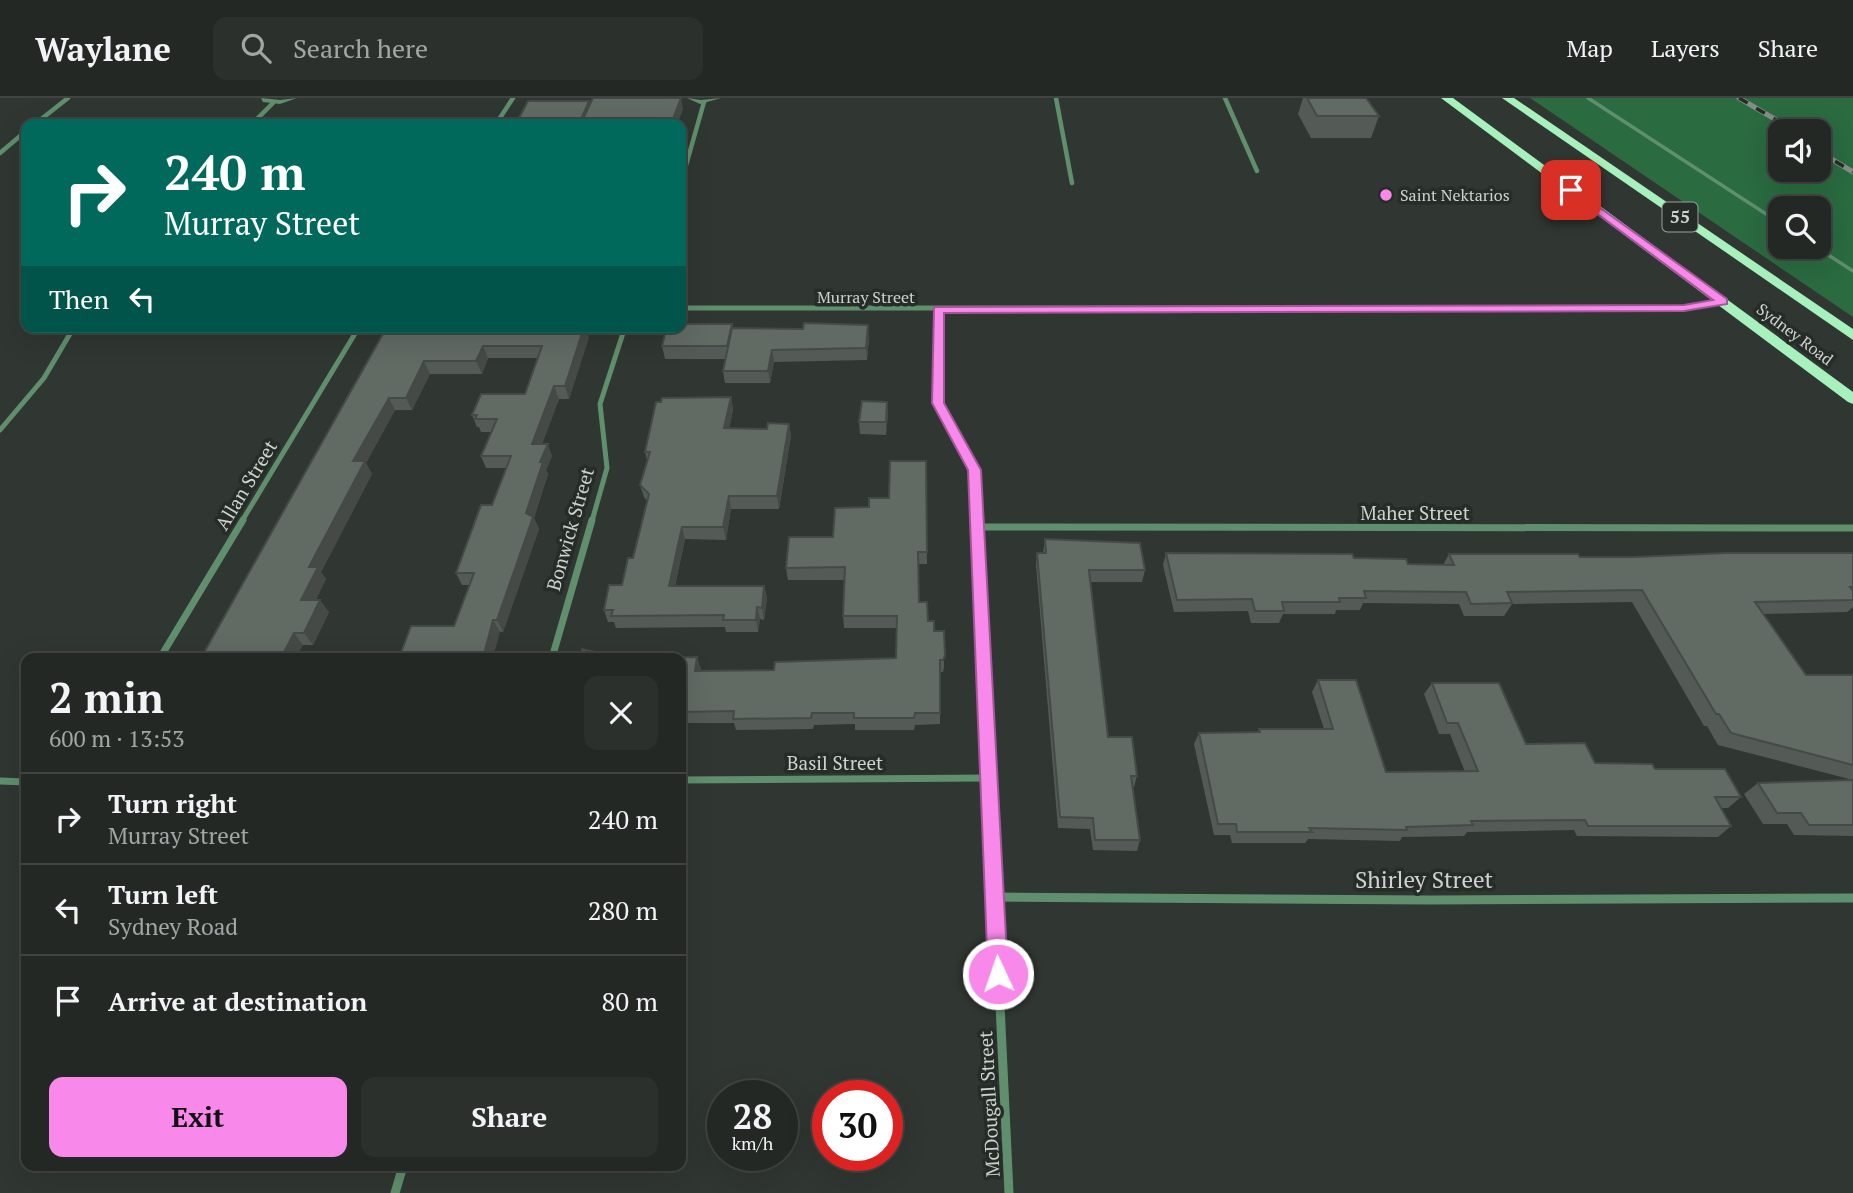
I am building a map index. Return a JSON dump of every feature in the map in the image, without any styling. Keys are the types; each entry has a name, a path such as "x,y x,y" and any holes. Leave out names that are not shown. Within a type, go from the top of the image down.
{"highway":[{"name":"Sydney Road","path":"1446,98 1853,399"},
{"name":"Sydney Road","path":"1507,98 1853,336"}],"street":[{"path":"41,119 68,98"},
{"path":"264,98 265,101 273,103 293,98"},
{"path":"499,119 513,98"},
{"path":"690,98 704,102 718,98"},
{"path":"1056,98 1072,183"},
{"path":"1225,98 1257,172"},
{"path":"686,165 704,102"},
{"path":"257,119 273,103"},
{"path":"0,153 21,135"},
{"name":"Murray Street","path":"686,308 1684,308 1723,302"},
{"name":"McDougall Street","path":"938,310 938,403 974,470 1009,1193"},
{"path":"0,430 44,377 70,333"},
{"name":"Allan Street","path":"163,653 355,333"},
{"name":"Bonwick Street","path":"553,653 607,468 600,404 623,333"},
{"name":"Maher Street","path":"977,527 1853,528"},
{"name":"Basil Street","path":"686,780 989,778"},
{"path":"0,781 21,782"},
{"name":"Shirley Street","path":"995,897 1430,900 1853,898"},
{"path":"396,1193 402,1171"}],"lane":[{"path":"1588,98 1768,215"},
{"path":"1831,257 1853,271"}],"green space":[{"path":"1530,98 1853,98 1853,317"}],"building":[{"path":"593,98 681,98 673,119 583,119"},
{"path":"1307,98 1366,98 1379,116 1317,116"},
{"path":"528,101 589,101 581,119 519,119"},
{"path":"804,323 868,325 866,348 772,350 768,371 723,371 732,328 803,329"},
{"path":"686,324 732,324 727,346 662,346 665,333 686,333"},
{"path":"383,333 582,333 565,386 554,386 532,444 548,444 540,462 543,462 526,513 533,517 497,620 493,620 484,653 401,653 411,626 454,626 474,573 456,573 481,505 492,505 511,456 481,456 497,419 475,419 477,415 472,415 481,394 525,394 542,346 483,346 476,361 424,361 406,398 389,398 353,461 365,461 309,567 318,567 301,600 320,600 304,633 294,633 284,653 204,653"},
{"path":"731,397 724,428 767,429 768,423 789,424 777,496 729,496 723,527 682,527 669,586 764,586 762,608 757,607 756,620 723,620 724,615 611,616 613,610 604,610 609,585 622,585 628,558 633,558 649,494 640,485 650,452 645,452 656,402 661,402 662,398"},
{"path":"862,401 887,402 886,422 859,422"},
{"path":"890,461 926,461 927,552 918,552 919,602 927,602 928,621 934,621 934,631 944,631 945,656 940,660 940,713 915,713 914,718 854,718 854,713 812,713 811,718 733,719 734,711 686,712 686,657 697,657 695,671 774,670 775,662 896,658 897,616 843,616 845,567 786,568 789,537 833,537 835,508 869,507 869,498 889,498"},
{"path":"1045,539 1140,543 1145,570 1089,570 1108,737 1132,737 1137,776 1131,776 1140,840 1095,840 1093,818 1060,817 1037,553 1046,553"},
{"path":"1166,553 1352,554 1354,558 1406,559 1408,564 1454,565 1449,554 1635,557 1726,553 1853,553 1853,587 1850,587 1853,600 1755,602 1806,675 1853,675 1853,765 1731,733 1719,714 1716,714 1642,590 1507,592 1512,603 1471,604 1466,592 1364,591 1366,598 1339,598 1340,602 1282,602 1284,611 1255,611 1252,599 1177,600"},
{"path":"582,649 600,653 581,653"},
{"path":"1318,680 1356,680 1386,772 1478,771 1458,723 1447,723 1432,683 1499,683 1526,744 1585,743 1595,763 1652,764 1655,769 1725,769 1741,797 1715,797 1731,826 1588,826 1585,820 1471,821 1473,825 1406,827 1407,830 1309,828 1312,832 1237,832 1236,824 1218,824 1199,733 1260,732 1259,729 1333,729"},
{"path":"1853,780 1853,825 1809,825 1801,813 1777,813 1758,783"}],"railway":[{"path":"1739,98 1775,119"},
{"path":"1831,159 1853,172"}],"place":[{"name":"Saint Nektarios","path":"1386,195"}],"route":[{"path":"998,974 974,470 938,403 938,310 1695,308 1723,302 1571,190"}]}
